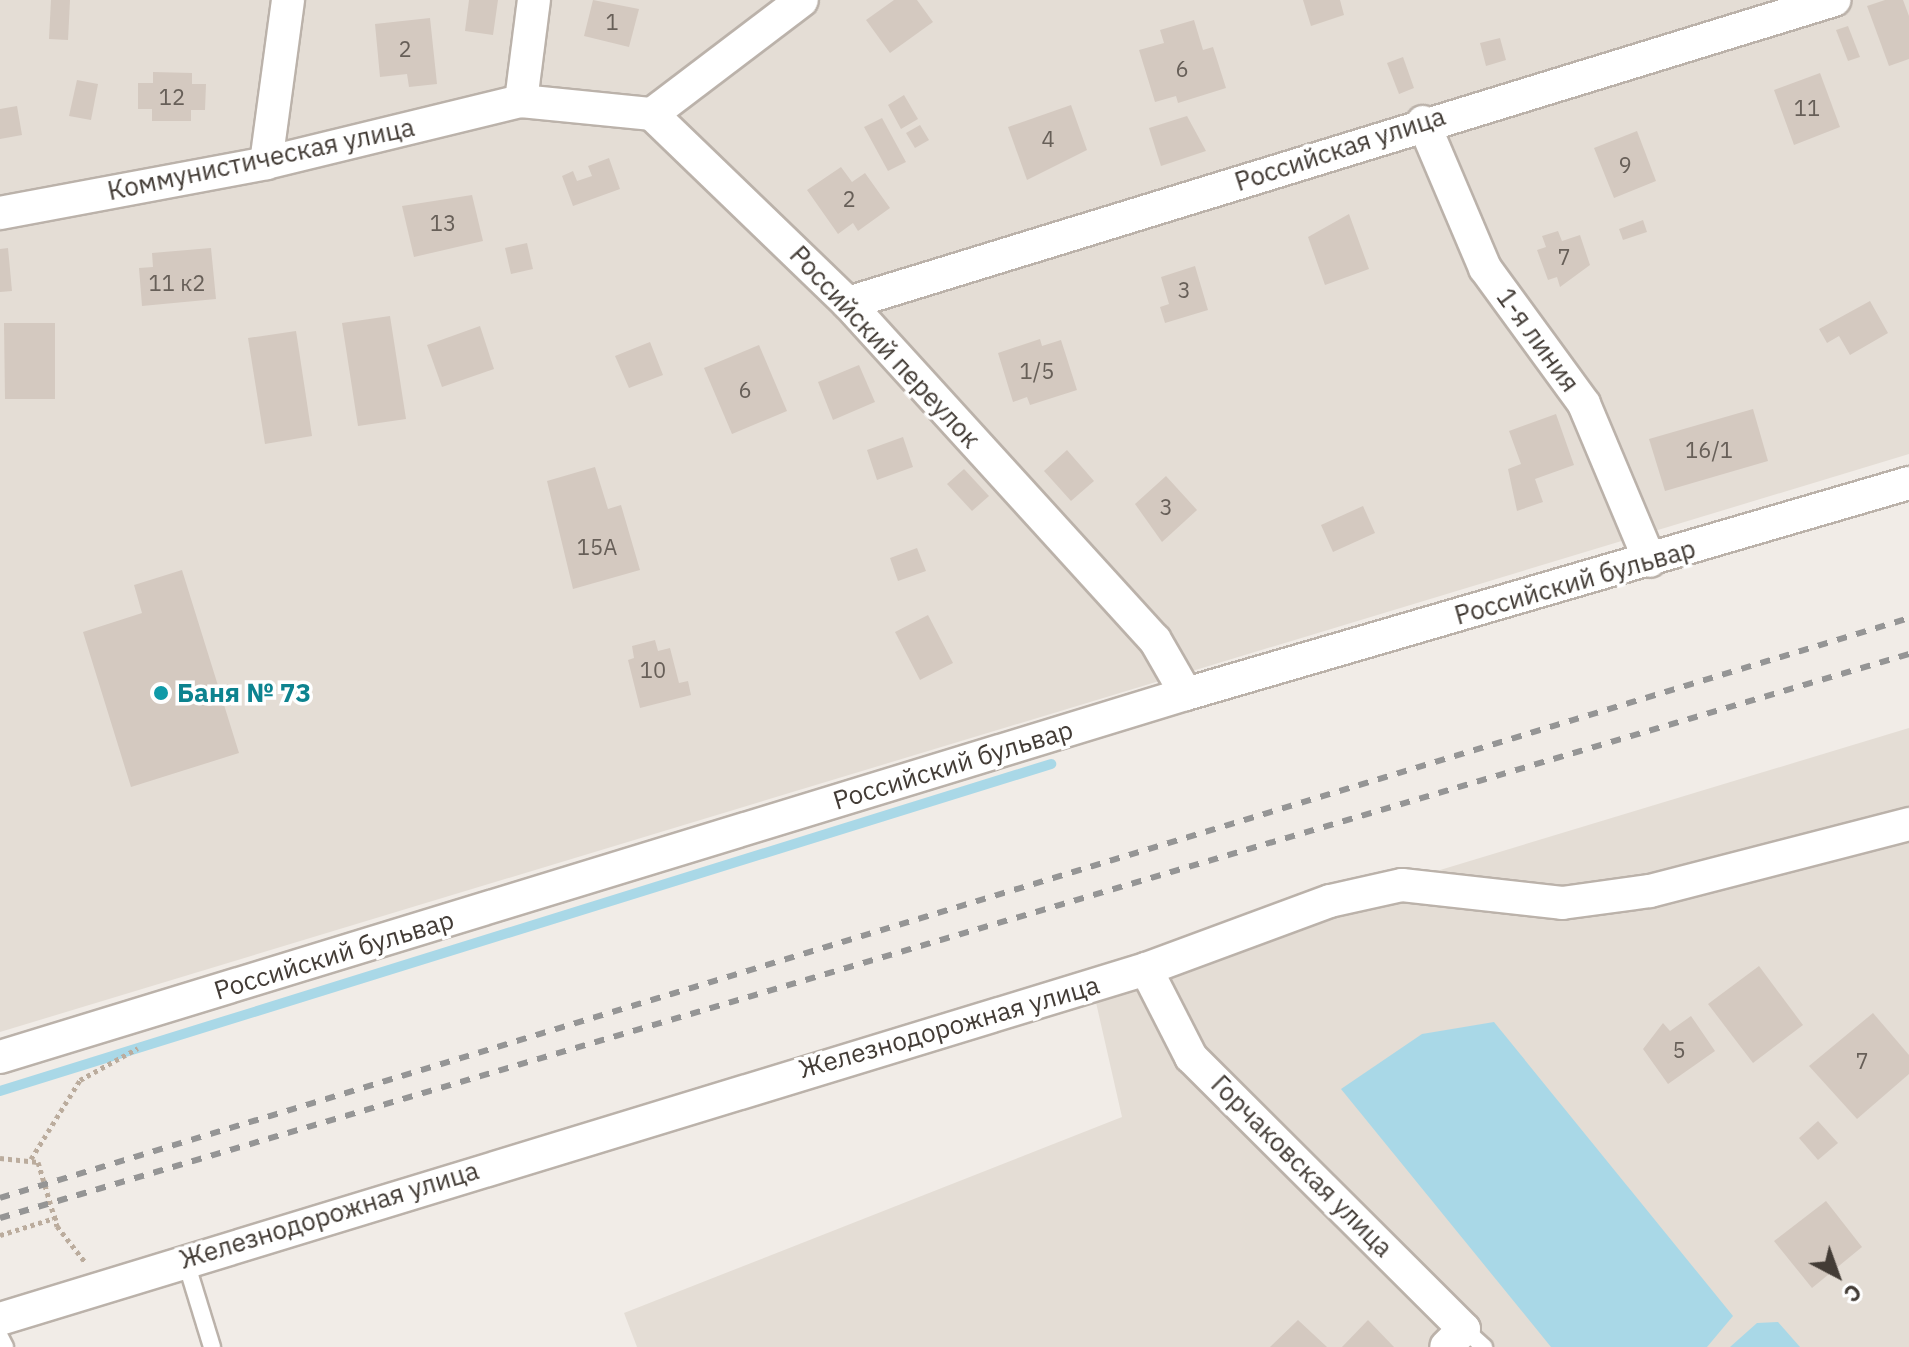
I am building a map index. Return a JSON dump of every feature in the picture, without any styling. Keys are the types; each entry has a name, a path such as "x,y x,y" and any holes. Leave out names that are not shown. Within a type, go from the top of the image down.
{"street":[{"path":"266,163 288,0"},
{"path":"534,0 521,101 652,114 802,0"},
{"name":"Российская улица","path":"848,303 1423,122 1834,0"},
{"name":"Коммунистическая улица","path":"0,213 266,163 521,101"},
{"name":"Российский переулок","path":"652,114 848,303 1155,640 1186,694"},
{"name":"1-я линия","path":"1423,122 1485,268 1584,404 1650,561"},
{"name":"Российский бульвар","path":"0,1057 1186,694 1909,483"},
{"name":"Железнодорожная улица","path":"0,1319 185,1259 1146,969 1330,901 1402,885 1562,903 1650,891 1909,824"},
{"name":"Горчаковская улица","path":"1146,969 1191,1057 1465,1341"}],"lane":[{"path":"185,1259 212,1347"},
{"path":"0,1337 5,1347"}],"path":[{"path":"31,1159 80,1080 140,1046 146,1013"},
{"path":"0,1158 31,1159"},
{"path":"31,1159 58,1217 87,1265"},
{"path":"0,1235 58,1217"}],"shaded area":[{"path":"0,0 1909,0 1909,454 0,1032"},
{"path":"1909,728 1909,1347 637,1347 624,1313 1122,1117 1090,976"}],"water":[{"path":"1494,1022 1733,1316 1707,1347 1551,1347 1341,1089 1422,1034"},
{"path":"1778,1322 1800,1347 1730,1347 1757,1323"}],"building":[{"path":"51,0 70,0 68,40 49,39"},
{"path":"469,0 498,0 493,35 465,31"},
{"path":"593,0 639,9 629,47 584,36"},
{"path":"894,0 917,0 933,22 890,53 866,20"},
{"path":"1303,0 1340,0 1344,15 1311,26"},
{"path":"1885,0 1903,0 1909,16 1909,59 1889,66 1867,6"},
{"path":"430,18 437,84 409,87 407,74 380,77 375,24"},
{"path":"1194,20 1203,50 1213,47 1226,88 1178,103 1176,96 1155,102 1139,50 1164,43 1160,30"},
{"path":"1848,26 1860,57 1848,61 1836,30"},
{"path":"1500,38 1506,60 1486,66 1480,43"},
{"path":"1403,57 1414,88 1399,94 1387,63"},
{"path":"153,72 192,73 192,84 206,84 205,110 191,110 191,121 152,121 152,109 138,109 138,83 153,83"},
{"path":"1820,73 1840,127 1794,145 1774,90"},
{"path":"77,80 98,84 91,120 69,116"},
{"path":"904,95 918,119 901,129 888,105"},
{"path":"1071,105 1087,150 1027,180 1008,127"},
{"path":"17,106 22,135 0,139 0,109"},
{"path":"1187,116 1206,151 1161,166 1149,128"},
{"path":"882,118 906,162 888,171 864,127"},
{"path":"920,125 929,140 915,148 906,133"},
{"path":"1637,131 1656,181 1614,198 1594,148"},
{"path":"609,158 620,189 573,206 562,176 573,171 577,181 592,176 588,166"},
{"path":"841,167 852,182 865,173 890,208 858,231 853,223 838,234 807,190"},
{"path":"472,195 483,241 414,257 402,206"},
{"path":"1349,214 1369,269 1325,285 1308,237"},
{"path":"1643,220 1647,232 1623,240 1619,229"},
{"path":"1558,231 1562,241 1580,235 1590,265 1560,287 1557,277 1548,280 1537,250 1546,247 1542,236"},
{"path":"527,243 533,269 511,274 505,248"},
{"path":"8,248 12,291 0,292 0,249"},
{"path":"211,248 216,299 142,306 139,268 153,267 152,253"},
{"path":"1195,266 1208,310 1165,323 1160,307 1169,304 1161,277"},
{"path":"1870,301 1888,333 1850,355 1839,336 1827,343 1819,329"},
{"path":"390,316 406,419 358,426 342,323"},
{"path":"4,323 55,323 55,399 5,399"},
{"path":"480,326 494,369 442,387 427,345"},
{"path":"296,331 312,436 265,444 248,338"},
{"path":"1040,339 1042,346 1061,340 1077,390 1030,405 1027,397 1013,402 998,353"},
{"path":"650,342 663,375 629,388 615,356"},
{"path":"759,345 787,411 732,434 704,368"},
{"path":"859,365 875,402 833,420 818,382"},
{"path":"1753,409 1768,461 1665,491 1649,439"},
{"path":"1556,414 1574,465 1535,479 1543,502 1517,511 1508,469 1521,464 1509,431"},
{"path":"903,437 913,467 877,480 867,450"},
{"path":"1067,450 1094,481 1071,501 1044,471"},
{"path":"595,467 608,509 621,505 640,570 573,589 547,481"},
{"path":"964,469 989,496 972,511 947,484"},
{"path":"1166,476 1197,510 1162,542 1135,504"},
{"path":"1363,506 1375,533 1333,552 1321,525"},
{"path":"917,548 926,571 898,581 890,558"},
{"name":"Баня № 73","path":"182,570 239,753 131,787 83,632 142,613 134,585"},
{"path":"928,615 953,663 920,680 895,632"},
{"path":"655,640 658,651 670,648 679,683 688,681 691,695 640,708 628,660 634,658 632,646"},
{"path":"1759,966 1803,1025 1753,1063 1708,1004"},
{"path":"1873,1013 1909,1055 1909,1074 1857,1119 1809,1066"},
{"path":"1691,1016 1715,1051 1668,1084 1643,1049 1663,1023 1670,1031"},
{"path":"1818,1121 1838,1143 1818,1160 1799,1138"},
{"path":"1826,1201 1862,1247 1812,1288 1774,1241"},
{"path":"1298,1320 1327,1347 1270,1347"},
{"path":"1368,1320 1394,1347 1342,1347"}],"waterway":[{"path":"0,1091 1051,764"}],"railway":[{"path":"0,1198 1909,618"},
{"path":"0,1218 1909,654"}],"place":[{"name":"Баня № 73","path":"161,693"}]}
